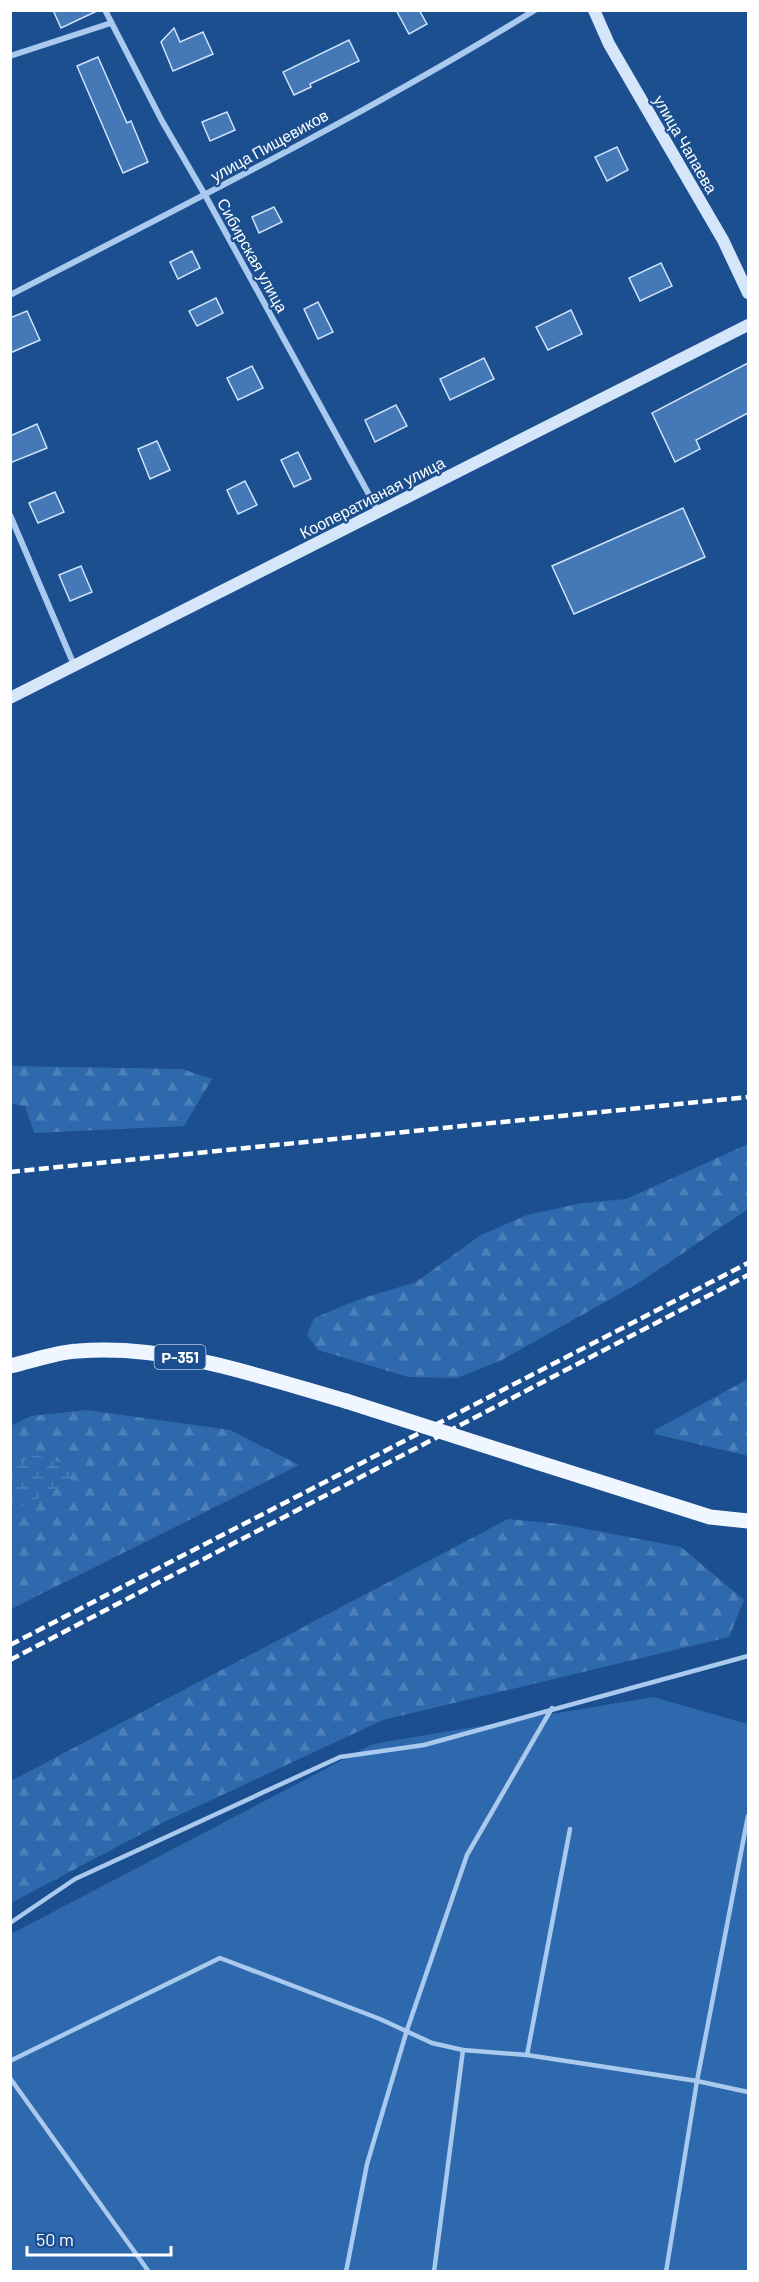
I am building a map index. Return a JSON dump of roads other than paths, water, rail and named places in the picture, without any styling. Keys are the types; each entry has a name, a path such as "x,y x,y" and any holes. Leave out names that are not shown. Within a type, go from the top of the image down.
{"main road":[{"name":"улица Чапаева","path":"594,10 609,44 723,240 748,293"},
{"name":"Кооперативная улица","path":"10,698 748,325"},
{"name":"Р-351","path":"10,1366 76,1351 149,1352 210,1362 346,1401 710,1517 748,1521"}],"street":[{"name":"Сибирская улица","path":"105,10 162,121 206,195 378,512"},
{"name":"улица Пищевиков","path":"10,295 206,195 481,44 536,10"},
{"path":"10,56 111,23"},
{"path":"10,515 75,665"}],"lane":[{"path":"10,1923 75,1879 340,1757 424,1745 748,1656"},
{"path":"346,2271 368,2164 407,2030 467,1855 552,1708"},
{"path":"666,2271 697,2081 748,1816"},
{"path":"527,2055 570,1829"},
{"path":"10,2061 220,1958 407,2030 432,2043 463,2050 527,2055 697,2081 748,2092"},
{"path":"434,2271 463,2050"},
{"path":"10,2078 149,2271"}],"railway":[{"path":"10,1172 748,1097"},
{"path":"10,1645 748,1263"},
{"path":"10,1660 748,1275"}]}
